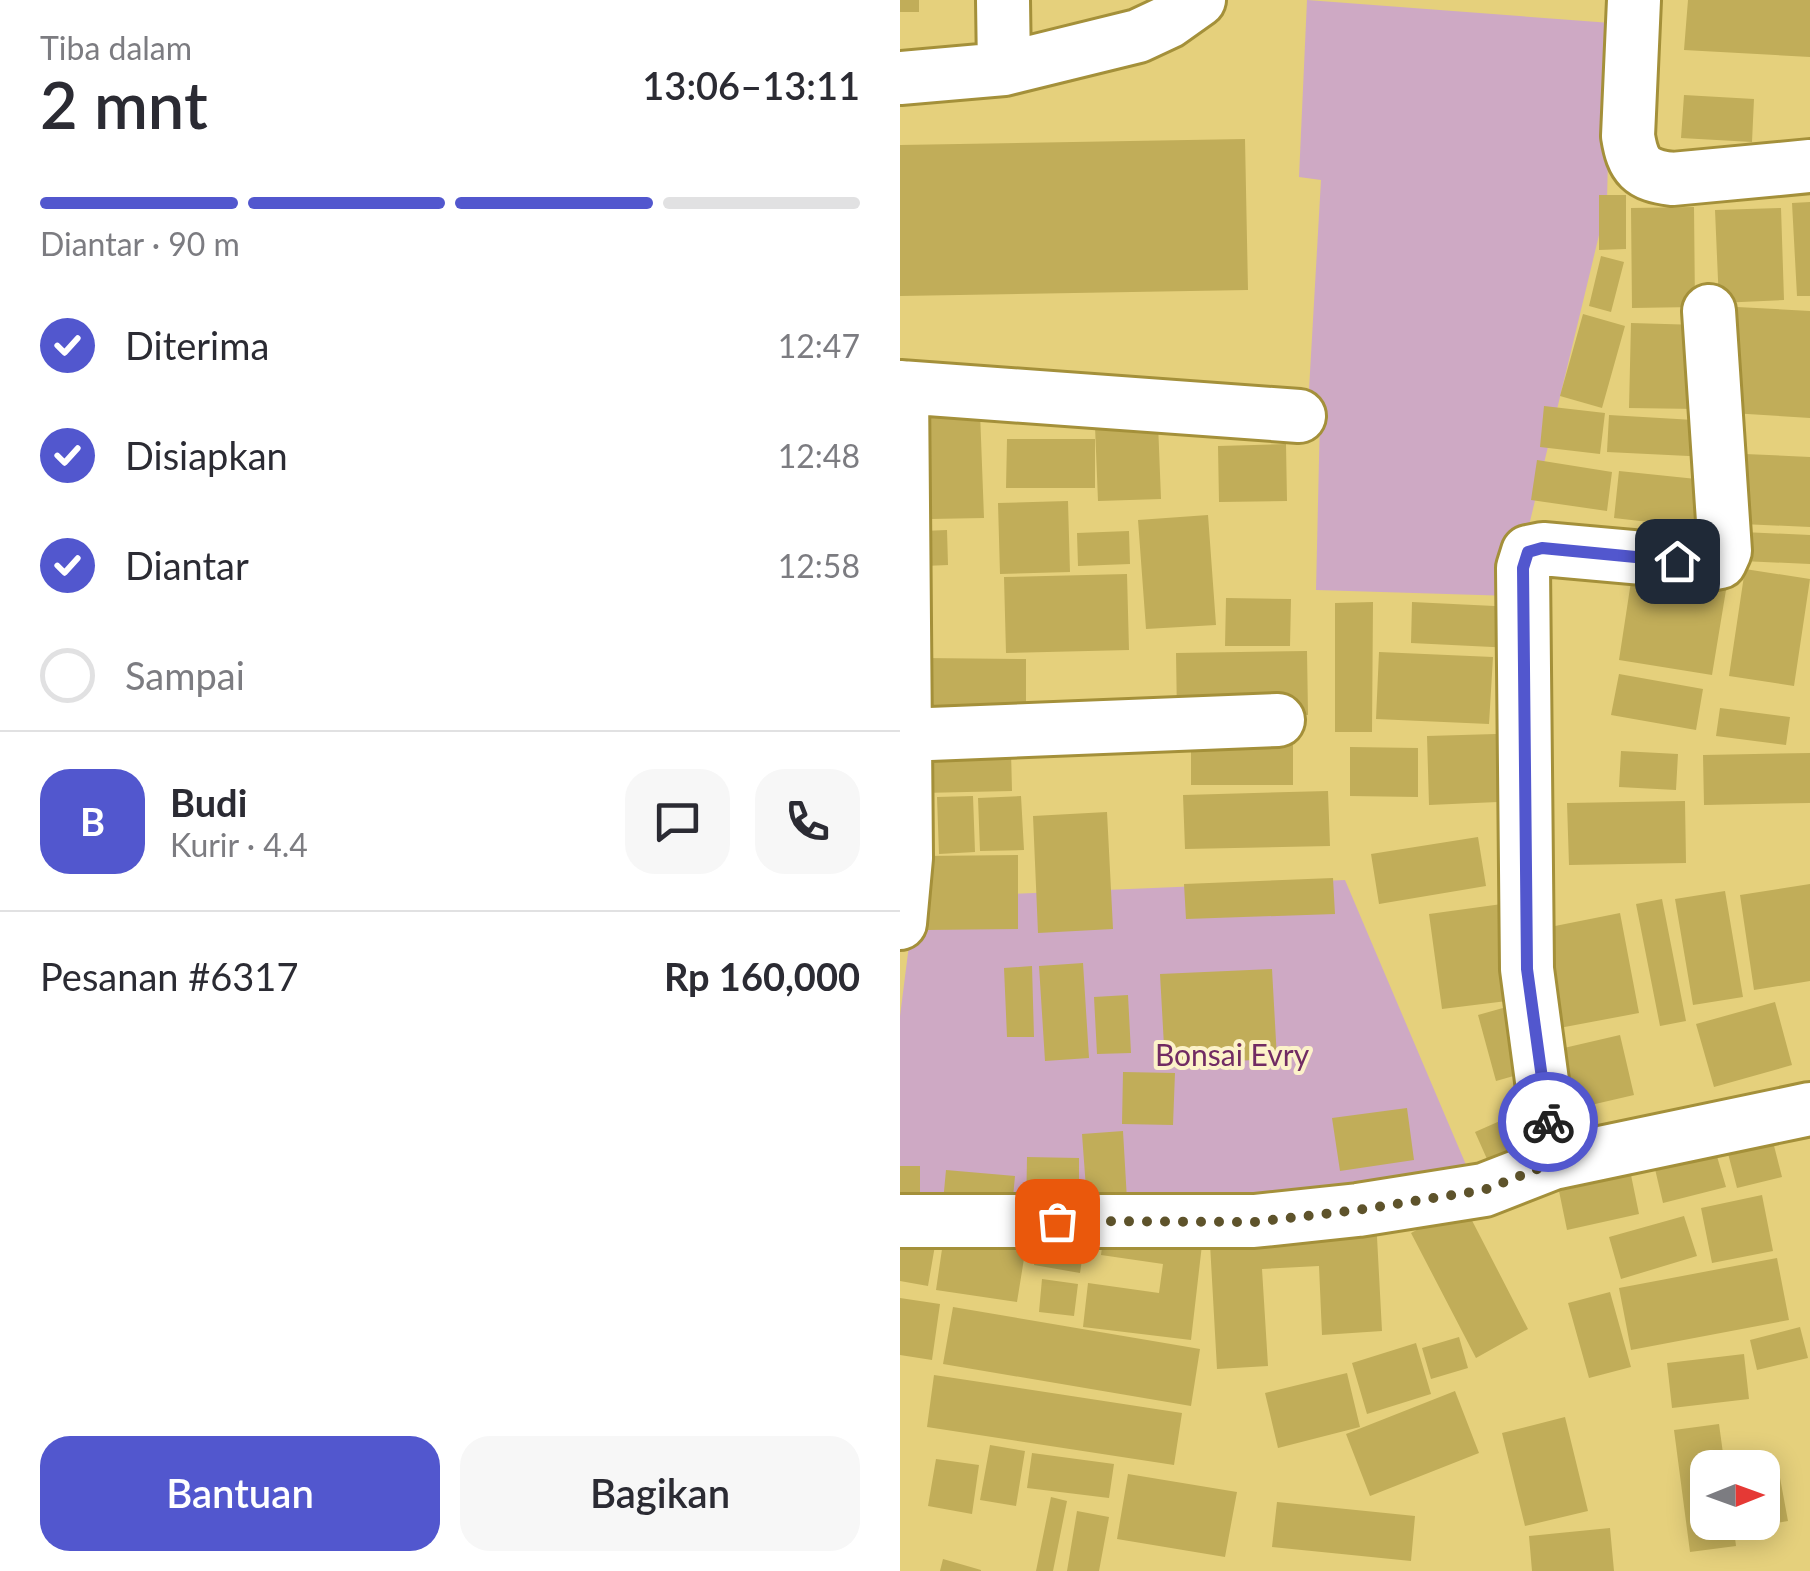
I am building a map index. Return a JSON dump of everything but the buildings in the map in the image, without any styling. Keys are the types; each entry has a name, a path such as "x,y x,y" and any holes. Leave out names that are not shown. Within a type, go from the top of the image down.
{"street":[{"path":"1004,0 1004,69"},
{"path":"900,78 1004,69 1138,36 1168,22 1198,0"},
{"path":"1634,0 1628,136 1631,154 1640,168 1653,177 1672,179 1810,166"},
{"path":"1553,1163 1527,969 1523,568 1528,552 1542,548 1720,562 1725,551 1710,312"},
{"path":"900,922 906,858 901,387 1300,416"},
{"path":"905,734 1278,720"},
{"path":"900,1221 1254,1222 1358,1210 1484,1190 1553,1163 1810,1109"}],"green space":[{"path":"1307,0 1611,23 1607,202 1512,596 1316,590 1320,416 1309,390 1321,180 1299,177"},
{"name":"Bonsai Evry","path":"1345,880 1478,1193 900,1218 900,1016 915,898"}],"way so far":[{"path":"1057,1221 1254,1222 1484,1190 1553,1163 1548,1122"}],"route":[{"path":"1548,1122 1527,969 1523,568 1528,552 1542,548 1677,561"}]}
